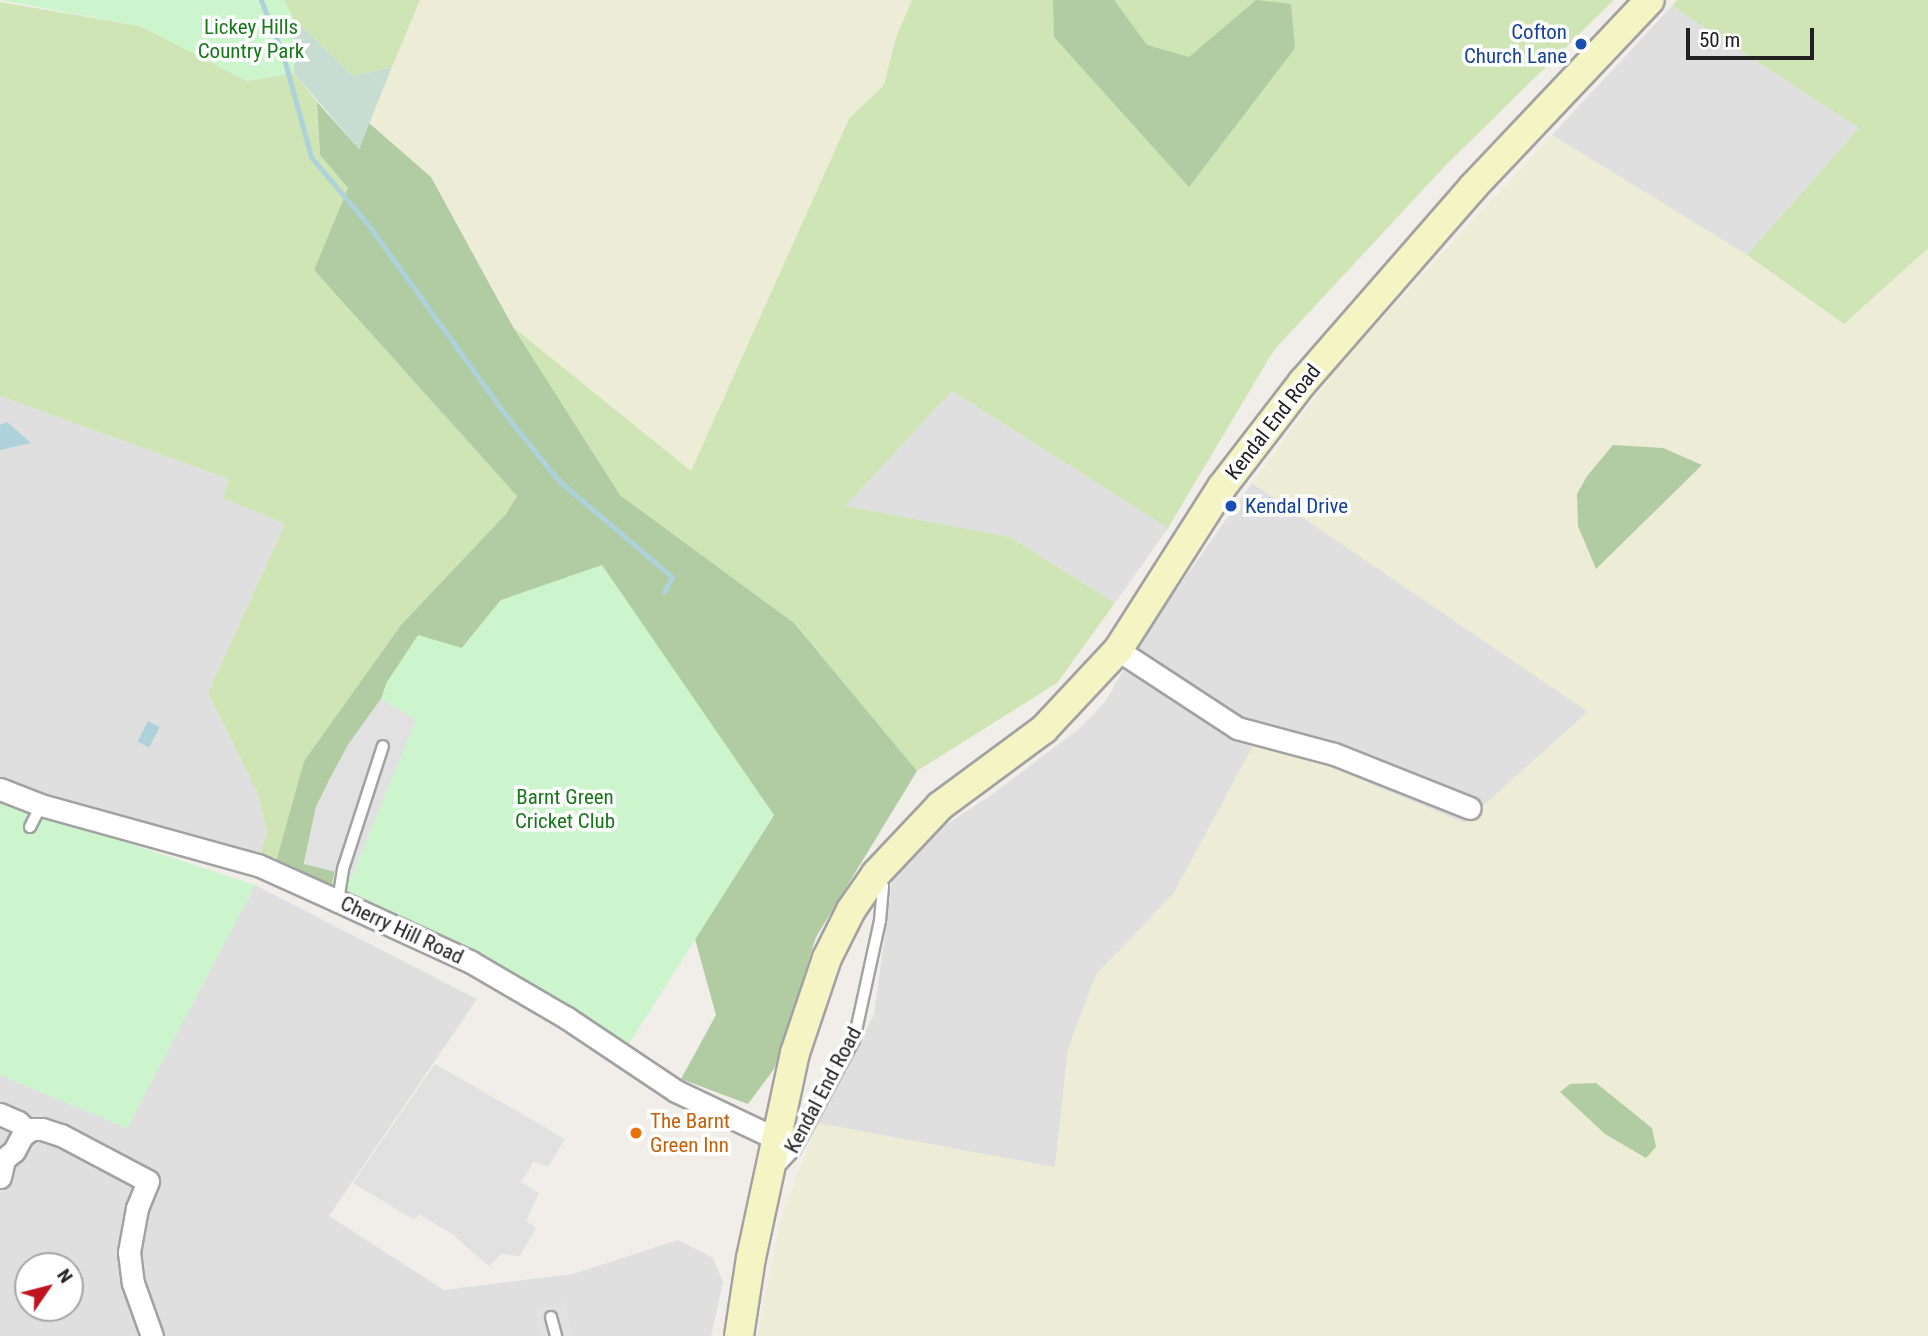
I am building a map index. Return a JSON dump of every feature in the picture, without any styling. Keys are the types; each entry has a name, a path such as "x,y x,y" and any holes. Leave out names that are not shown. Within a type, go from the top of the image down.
{"main road":[{"name":"Kendal End Road","path":"739,1336 775,1138 795,1053 827,958 851,911 876,874 940,806 1044,729 1118,650 1222,487 1303,382 1473,187 1650,0"}],"street":[{"path":"1118,650 1237,728 1335,754 1470,808"},
{"name":"Cherry Hill Road","path":"0,789 41,805 258,865 338,901 471,962 567,1018 676,1091 775,1138"},
{"path":"0,1114 18,1122 28,1132"},
{"path":"1,1165 28,1132 42,1129 61,1135 148,1181 137,1208 129,1251 133,1283 152,1336"}],"lane":[{"path":"338,901 343,869 383,746"},
{"path":"30,827 41,805"},
{"name":"Kendal End Road","path":"768,1178 796,1150 854,1040 880,921 883,886 876,874"},
{"path":"551,1317 556,1336"}],"shaded area":[{"path":"1672,6 1859,128 1747,255 1552,135"},
{"path":"952,391 1168,528 1115,603 1010,537 844,506"},
{"path":"0,396 229,479 223,498 285,524 208,693 257,792 267,831 259,858 48,798 0,779"},
{"path":"1252,483 1589,711 1464,823 1316,761 1253,746 1174,893 1096,975 1068,1049 1055,1168 817,1123 874,1015 893,875 927,837 990,796 1079,729 1105,702 1140,641"},
{"path":"381,699 416,720 352,876 304,864 316,807 348,745"},
{"path":"255,885 477,999 329,1216 444,1290 573,1274 678,1240 713,1258 723,1282 711,1336 0,1336 0,1075 127,1128"},
{"path":"435,1064 565,1139 548,1167 534,1161 521,1182 539,1193 526,1221 536,1228 520,1256 501,1254 489,1266 452,1234 419,1214 414,1220 353,1183"},
{"path":"565,1302 573,1336 541,1336 535,1309"}],"green space":[{"name":"Lickey Hills Country Park","path":"0,0 284,0 293,18 294,73 247,81 140,26"},
{"path":"284,0 420,0 392,67 353,76 293,18"},
{"path":"420,0 912,0 896,38 884,85 849,119 691,471 513,327 431,177 369,123"},
{"path":"912,0 1614,0 1445,166 1274,350 1168,528 952,391 845,506 1010,537 1115,603 1057,683 917,771 794,623 620,495 513,327 691,471 849,119 884,85 896,38"},
{"path":"1053,0 1114,0 1147,45 1189,57 1256,0 1291,4 1295,48 1189,187 1054,37"},
{"path":"1677,0 1928,0 1928,248 1844,324 1747,255 1859,128 1672,6"},
{"path":"0,2 140,26 247,81 294,73 317,102 320,155 348,188 314,270 517,496 506,514 401,625 304,761 275,865 259,858 267,831 257,792 208,693 285,524 223,498 229,479 0,396"},
{"path":"293,18 353,76 392,67 359,149 294,73"},
{"path":"317,102 359,149 369,123 431,177 513,327 620,495 794,623 917,771 816,937 774,1069 748,1104 681,1079 716,1015 695,939 774,815 501,600 462,648 387,682 381,699 348,745 316,807 304,863 335,871 331,889 275,865 304,761 401,625 506,514 517,496 314,270 348,188 320,155"},
{"path":"1552,135 1747,255 1844,324 1928,248 1928,1336 757,1336 781,1218 817,1123 1055,1167 1068,1049 1096,975 1174,893 1253,746 1316,761 1464,823 1588,712 1252,483 1340,364"},
{"path":"1613,445 1663,448 1702,465 1596,569 1578,526 1577,494 1587,476"},
{"name":"Barnt Green Cricket Club","path":"602,565 774,815 627,1047 331,889 335,871 352,876 416,720 381,699 387,682 418,635 462,648 501,600"},
{"path":"0,801 255,885 127,1128 0,1075"},
{"path":"1596,1083 1652,1128 1656,1147 1646,1158 1605,1134 1560,1092 1570,1084"}],"water":[{"path":"7,422 31,443 0,450 0,425"},
{"path":"148,721 160,727 149,747 138,741"}],"waterway":[{"path":"261,0 283,55 311,157 367,223 504,413 558,480 672,577 664,592"}],"place":[{"name":"Cofton Church Lane","path":"1581,44"},
{"name":"Kendal Drive","path":"1231,506"},
{"name":"The Barnt Green Inn","path":"636,1133"}]}
